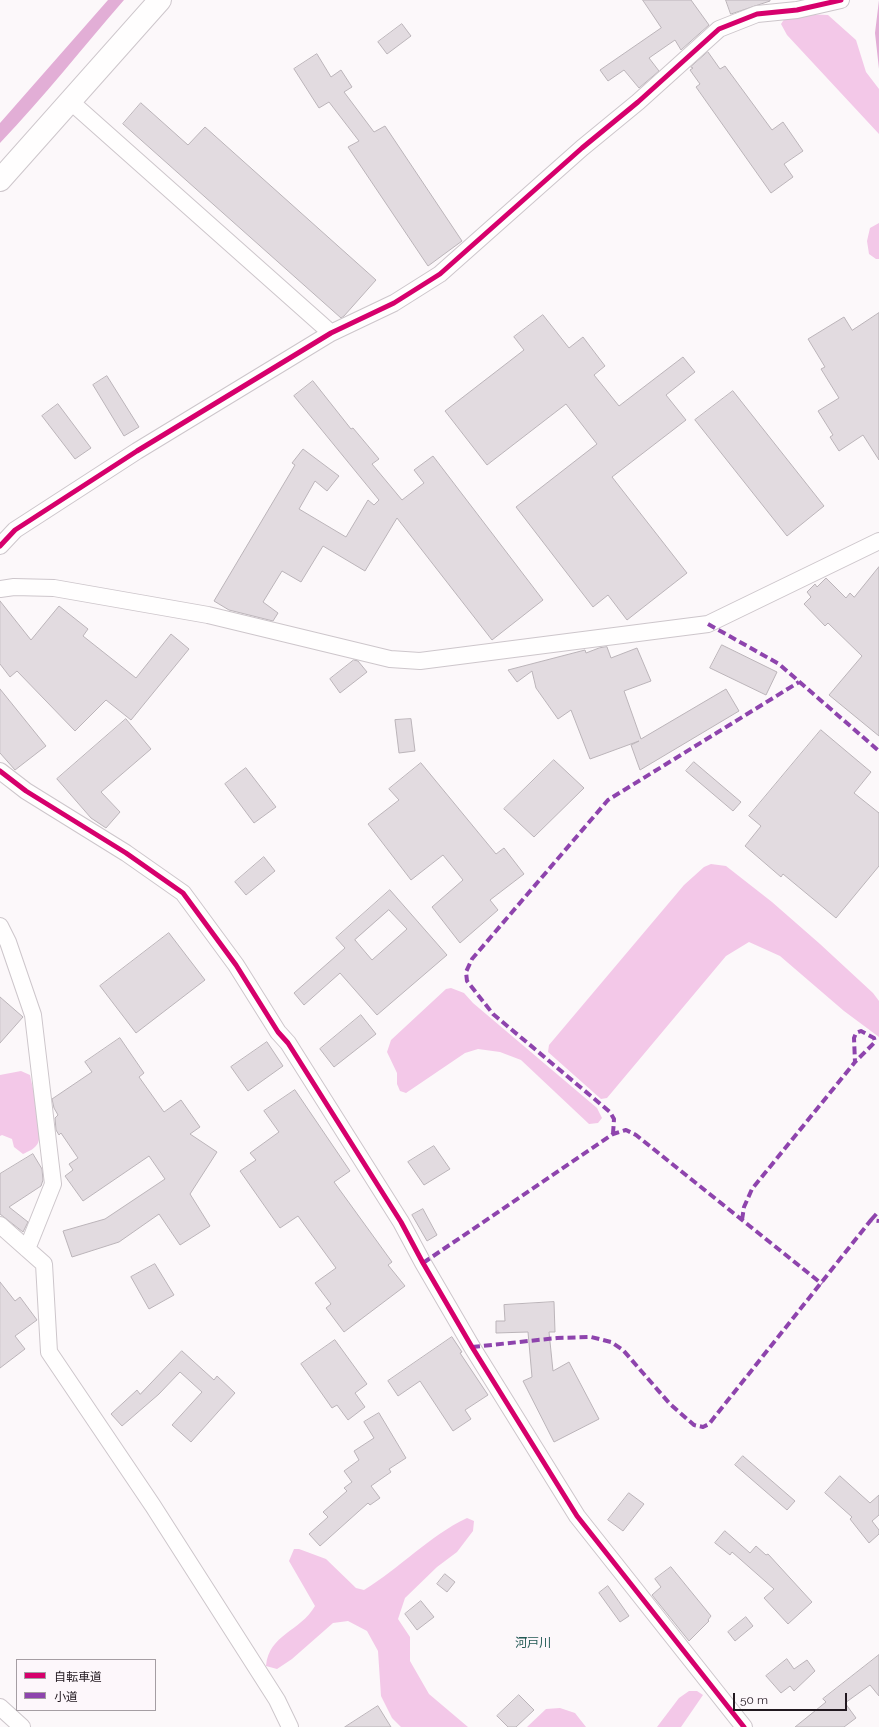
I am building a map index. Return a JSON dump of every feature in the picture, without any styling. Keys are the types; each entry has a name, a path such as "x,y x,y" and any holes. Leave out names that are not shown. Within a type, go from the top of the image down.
{"street":[{"path":"0,180 160,0"},
{"path":"0,546 15,530 137,451 331,333 394,303 440,274 582,148 638,102 719,29 757,14 797,10 841,0"},
{"path":"70,101 331,333"},
{"path":"0,589 14,587 54,588 208,615 390,659 420,661 708,624 879,541"},
{"path":"0,771 72,821 126,853 183,893 236,965 401,1222 422,1263 577,1516 744,1727"},
{"path":"0,926 8,942 33,1015 52,1184 27,1249"},
{"path":"0,1225 44,1264 49,1352 153,1506 277,1700 290,1727"},
{"path":"0,1707 22,1727"}],"shaded area":[{"path":"108,0 124,0 48,90 0,143 0,123"},
{"path":"879,0 879,69 875,33"},
{"path":"804,14 828,15 856,40 866,72 879,89 879,134 787,35 781,24 785,18"},
{"path":"879,223 879,259 876,259 869,254 867,241 870,228"},
{"path":"711,864 726,866 772,902 873,993 879,1001 879,1037 844,1011 780,956 749,942 726,956 607,1098 601,1099 548,1052 549,1045 684,885 704,867"},
{"path":"451,988 464,993 473,1003 597,1108 602,1118 598,1123 589,1124 521,1060 500,1052 478,1049 465,1053 406,1093 400,1091 397,1084 397,1073 387,1052 391,1040 446,989"},
{"path":"21,1071 30,1075 38,1109 40,1128 40,1136 37,1145 32,1150 23,1154 14,1147 12,1139 2,1135 0,1136 0,1075"},
{"path":"467,1518 474,1521 473,1531 457,1552 437,1567 405,1598 398,1619 410,1637 410,1661 429,1694 468,1727 401,1727 392,1718 381,1696 378,1651 367,1631 348,1621 333,1623 292,1659 277,1669 266,1666 268,1655 273,1647 279,1640 309,1615 315,1606 289,1561 294,1549 299,1549 326,1559 356,1588 364,1590 427,1543 453,1525"},
{"path":"689,1691 697,1691 703,1695 681,1727 657,1727 679,1698"},
{"path":"560,1708 575,1713 586,1727 527,1727 546,1709"}],"building":[{"path":"643,0 691,0 709,25 681,50 675,40 649,58 659,71 639,88 624,70 608,81 600,70 661,28"},
{"path":"726,0 770,0 770,1 731,14"},
{"path":"402,24 411,36 387,54 378,42"},
{"path":"708,52 720,69 725,66 772,130 783,122 803,151 784,164 793,177 771,193 696,87 700,84 690,70 693,68 691,67"},
{"path":"317,54 331,77 341,70 352,87 344,92 374,132 385,126 462,241 428,266 348,147 359,141 329,102 319,108 294,69"},
{"path":"141,103 188,145 205,127 376,280 344,316 341,318 123,124"},
{"path":"879,313 879,460 863,435 839,451 830,437 833,435 818,411 839,398 821,369 825,367 808,339 844,317 852,330"},
{"path":"543,315 569,348 583,337 605,366 594,375 619,406 683,357 695,372 666,395 686,420 612,477 687,573 627,620 608,595 593,607 516,507 597,444 566,404 487,465 445,411 524,350 514,337"},
{"path":"107,376 139,427 124,436 93,385"},
{"path":"313,381 351,429 353,428 379,459 372,464 402,500 424,483 414,470 433,456 543,600 492,640 397,518 365,571 323,546 301,582 282,571 263,602 278,613 273,621 229,610 214,601 295,465 292,463 303,449 339,476 327,491 315,481 299,509 346,537 368,500 374,505 379,500 294,396"},
{"path":"733,391 824,506 787,536 695,420"},
{"path":"58,404 91,448 75,459 42,416"},
{"path":"879,567 879,736 829,695 862,656 828,623 825,626 804,604 811,597 807,592 815,584 817,587 826,578 846,598 850,593 854,597"},
{"path":"0,601 31,640 59,606 88,629 83,636 136,678 171,634 189,649 131,720 106,700 75,731 17,671 10,677 0,664"},
{"path":"722,645 777,672 766,695 710,668"},
{"path":"607,647 611,658 637,648 651,681 624,691 641,739 726,689 739,711 640,770 631,745 639,741 590,759 571,710 558,719 536,688 532,671 517,682 508,670 585,650 586,653 599,648"},
{"path":"354,660 358,661 367,672 340,693 330,679"},
{"path":"0,689 46,746 15,770 0,753"},
{"path":"126,719 151,749 101,792 120,812 106,828 91,818 57,779"},
{"path":"411,719 415,751 399,753 395,720"},
{"path":"821,730 871,772 854,793 879,813 879,866 836,918 783,874 781,877 745,846 761,826 749,816"},
{"path":"554,760 584,788 534,837 504,809"},
{"path":"694,762 741,802 733,811 686,771"},
{"path":"421,763 496,854 504,848 524,874 490,900 498,910 460,943 432,907 463,880 443,855 411,880 368,824 399,800 389,789"},
{"path":"246,768 276,807 254,823 225,784"},
{"path":"264,857 275,871 246,895 235,882"},
{"path":"390,890 447,955 377,1015 340,973 304,1005 294,993 345,948 336,938","holes":["389,910 407,929 372,960 355,940"]},
{"path":"169,933 205,980 136,1033 100,986"},
{"path":"0,997 23,1017 0,1043"},
{"path":"361,1015 376,1034 334,1067 320,1049"},
{"path":"120,1038 144,1073 139,1077 164,1112 181,1100 200,1127 190,1134 217,1152 190,1194 210,1226 180,1245 159,1214 119,1242 72,1257 63,1231 105,1219 165,1179 149,1156 83,1201 65,1176 73,1170 69,1164 78,1158 61,1133 59,1135 56,1130 55,1118 58,1115 54,1108 52,1099 92,1072 85,1062"},
{"path":"267,1042 283,1066 248,1091 231,1067"},
{"path":"295,1090 350,1171 334,1182 392,1262 388,1265 405,1286 344,1332 326,1308 331,1304 315,1283 336,1268 298,1216 280,1228 240,1171 256,1160 250,1153 279,1132 264,1111"},
{"path":"434,1146 450,1169 424,1185 408,1162"},
{"path":"33,1154 42,1169 43,1180 41,1186 9,1207 28,1222 23,1232 0,1214 0,1174"},
{"path":"423,1209 437,1235 427,1241 412,1215"},
{"path":"155,1264 174,1295 149,1309 131,1277"},
{"path":"0,1282 15,1301 20,1297 37,1320 15,1336 25,1349 0,1368"},
{"path":"554,1302 555,1332 549,1332 553,1371 569,1362 599,1419 554,1442 523,1381 532,1377 528,1332 496,1333 496,1321 505,1321 504,1305"},
{"path":"452,1337 462,1352 460,1353 488,1395 465,1410 471,1419 453,1431 420,1381 398,1396 388,1381"},
{"path":"335,1340 367,1384 355,1393 365,1407 348,1420 337,1405 332,1408 301,1364"},
{"path":"182,1351 214,1380 217,1376 235,1393 191,1442 172,1425 202,1392 180,1372 159,1394 122,1426 111,1414 137,1390 140,1394"},
{"path":"379,1413 406,1458 389,1469 391,1472 371,1486 380,1498 370,1505 368,1503 320,1546 309,1534 328,1517 323,1512 347,1491 344,1488 352,1482 344,1471 359,1460 354,1451 374,1438 364,1422"},
{"path":"743,1456 795,1501 787,1510 735,1465"},
{"path":"840,1476 870,1503 879,1495 879,1515 872,1521 879,1530 879,1534 869,1543 850,1519 852,1517 825,1493"},
{"path":"629,1493 644,1504 623,1531 608,1520"},
{"path":"725,1531 750,1553 756,1546 766,1555 768,1554 812,1602 788,1624 764,1598 774,1589 732,1552 730,1555 715,1543"},
{"path":"671,1567 711,1616 708,1620 709,1621 689,1641 652,1595 661,1587 655,1579"},
{"path":"445,1574 455,1582 447,1592 437,1584"},
{"path":"608,1586 629,1616 620,1622 599,1593"},
{"path":"421,1601 434,1617 417,1630 405,1614"},
{"path":"746,1617 753,1626 735,1641 728,1632"},
{"path":"879,1655 879,1696 870,1685 845,1703 856,1718 844,1727 795,1727 826,1702 823,1699"},
{"path":"787,1659 794,1669 807,1660 815,1671 794,1691 790,1686 781,1693 766,1676"},
{"path":"519,1695 534,1710 516,1727 508,1727 497,1716"},
{"path":"378,1706 391,1727 345,1727"}],"marked path":[{"path":"708,624 779,664 879,751"},
{"path":"613,1134 614,1119 610,1112 493,1014 467,981 466,972 472,959 608,800 799,682"},
{"path":"742,1220 744,1207 752,1189 855,1062 854,1038 856,1033 861,1031 874,1038 875,1042 855,1062"},
{"path":"423,1263 613,1134 626,1130 636,1135 822,1284"},
{"path":"871,1220 879,1211"},
{"path":"472,1347 557,1338 591,1337 611,1342 623,1350 670,1404 694,1425 703,1427 709,1424 871,1220 879,1221"}],"cycle path":[{"path":"0,546 15,530 137,451 331,333 394,303 440,274 582,148 638,102 719,29 757,14 797,10 841,0"},
{"path":"0,771 26,791 126,853 183,893 236,965 278,1032 288,1043 401,1222 472,1347 577,1516 744,1727"}],"district":[{"name":"河戸川","path":"533,1643"}]}
